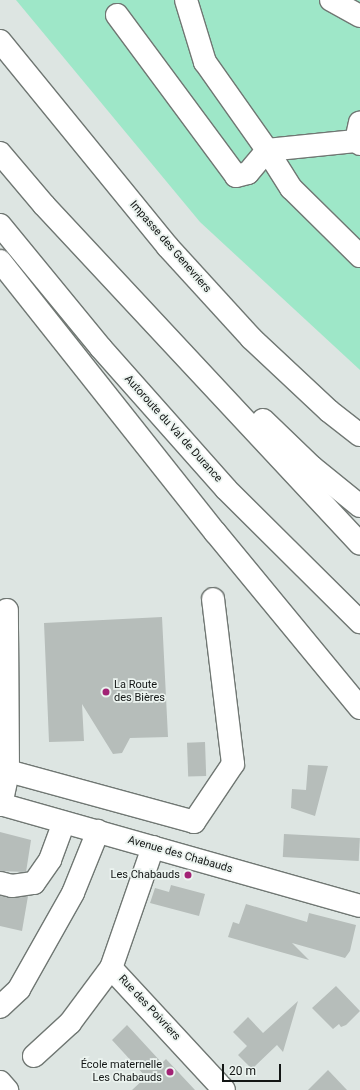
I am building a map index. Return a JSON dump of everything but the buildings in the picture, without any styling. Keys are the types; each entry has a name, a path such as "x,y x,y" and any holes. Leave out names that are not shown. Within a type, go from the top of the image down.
{"main road":[{"path":"186,0 205,62 267,150 291,188 360,256"},
{"path":"331,0 360,16"},
{"path":"117,15 236,176 248,173 267,150 359,136"},
{"name":"Impasse des Genevriers","path":"0,41 168,247 251,338 329,411 360,435"},
{"path":"0,153 44,205 360,544"},
{"path":"44,205 297,453 360,506"},
{"name":"Autoroute du Val de Durance","path":"0,225 101,348 226,488 360,622"},
{"path":"0,261 215,532 360,708"},
{"path":"8,771 194,822 233,764 213,599"},
{"path":"0,804 8,771 7,610"},
{"name":"Avenue des Chabauds","path":"0,804 360,906"},
{"path":"0,883 12,886 34,883 50,860 64,822"},
{"path":"0,1007 19,990 73,893 98,831"},
{"name":"Rue des Poivriers","path":"153,847 111,968 224,1090"},
{"path":"34,1056 70,1023 111,968"},
{"path":"0,1082 7,1090"}],"green space":[{"path":"16,0 360,0 360,370 200,222"}],"place":[{"name":"La Route des Bières","path":"106,692"},
{"name":"Les Chabauds","path":"188,875"},
{"name":"École maternelle Les Chabauds","path":"170,1072"}]}
